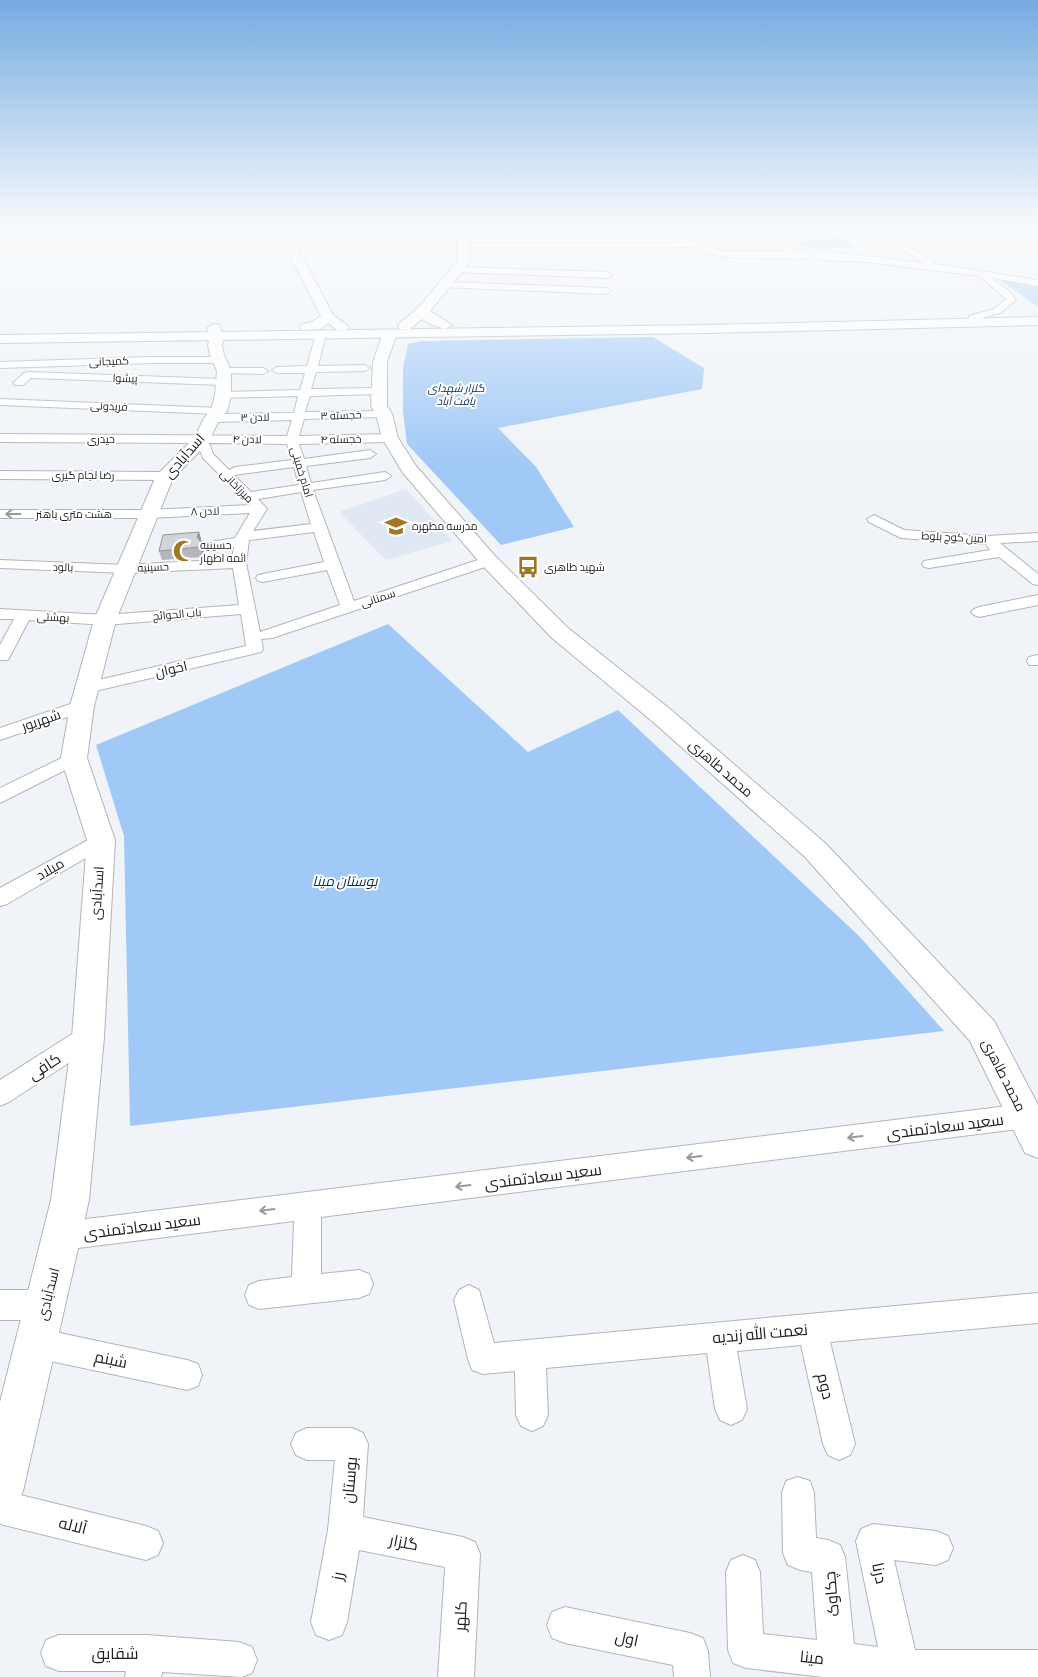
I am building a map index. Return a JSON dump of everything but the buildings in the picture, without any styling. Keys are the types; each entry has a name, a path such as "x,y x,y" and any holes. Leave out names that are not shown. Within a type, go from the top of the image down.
{"street":[{"path":"322,306 328,317 342,326"},
{"path":"373,367 400,331 427,306"},
{"path":"972,318 997,311 1003,306"},
{"path":"423,311 426,317 434,322 445,325"},
{"path":"216,332 362,334 445,325 629,326 1019,320 1038,315"},
{"path":"307,327 316,326 328,317"},
{"path":"1,338 216,332 342,326 400,331 972,318 1038,322"},
{"path":"234,471 298,465 381,424 394,405 394,357 400,331"},
{"name":"اسدآبادی","path":"0,1491 70,1200 88,1037 101,840 74,758 84,697 105,620 165,476 202,439 215,414 222,377 215,345 216,332"},
{"name":"امام خمینی","path":"321,334 292,440 298,465 332,565 349,607"},
{"path":"362,334 373,367 381,424"},
{"name":"کمیجانی","path":"0,365 151,364 222,377"},
{"path":"277,370 373,367"},
{"path":"222,377 263,370"},
{"name":"پیشوا","path":"19,383 28,375 135,383 222,377"},
{"path":"222,377 305,393 381,424"},
{"name":"فریدونی","path":"0,402 64,404 215,414"},
{"path":"54,420 64,404"},
{"name":"لادن ۳","path":"215,414 298,417"},
{"name":"خجسته ۳","path":"298,417 381,424"},
{"name":"خجسته ۴","path":"292,440 381,424"},
{"name":"محمد طاهری","path":"381,424 409,469 489,562 560,633 662,715 815,850 982,1031 1038,1141"},
{"name":"حیدری","path":"0,438 202,439"},
{"name":"لادن ۴","path":"202,439 292,440"},
{"name":"میرزاخانی","path":"202,439 207,456 260,509 241,540"},
{"name":"رضا لجام گیری","path":"0,475 165,476"},
{"path":"248,496 385,476"},
{"name":"لادن ۸","path":"149,514 260,509"},
{"name":"هشت متری باهنر","path":"0,514 149,514"},
{"name":"امین کوچ بلوط","path":"874,519 902,534 987,540 1038,537"},
{"path":"208,546 320,527"},
{"path":"241,540 240,563 248,609"},
{"path":"987,540 1038,581"},
{"path":"929,564 1002,552"},
{"name":"سمنانی","path":"266,635 489,562"},
{"name":"حسینیه","path":"126,569 240,563"},
{"path":"1020,566 1038,563"},
{"name":"بالود","path":"0,564 126,569"},
{"path":"263,578 332,565"},
{"path":"979,612 1038,600"},
{"name":"باب الحوائج","path":"105,620 248,609"},
{"name":"اخوان","path":"84,697 255,649 248,609"},
{"name":"بهشتی","path":"0,614 105,620"},
{"path":"2,656 24,615"},
{"name":"شهریور","path":"0,734 84,697"},
{"path":"0,796 74,758"},
{"name":"میلاد","path":"0,898 101,840"},
{"name":"کافی","path":"0,1094 88,1037"},
{"name":"سعید سعادتمندی","path":"62,1236 1025,1116"},
{"path":"306,1290 308,1205"},
{"path":"259,1295 359,1284"},
{"name":"نعمت الله زندیه","path":"469,1300 483,1359 1038,1308"},
{"path":"0,1305 45,1305"},
{"name":"دوم","path":"812,1329 839,1444"},
{"path":"720,1337 732,1409"},
{"name":"شبنم","path":"36,1343 187,1375"},
{"path":"530,1355 532,1415"},
{"name":"بوستان","path":"307,1444 352,1444 345,1530"},
{"name":"چکاوک","path":"798,1493 800,1553 828,1558 837,1659"},
{"name":"آلاله","path":"0,1507 146,1544"},
{"name":"گلزار","path":"345,1530 463,1554"},
{"name":"رز","path":"329,1622 345,1530"},
{"name":"درنا","path":"886,1670 873,1541 936,1548"},
{"name":"کلهر","path":"456,1677 463,1554"},
{"name":"مینا","path":"743,1572 746,1650 837,1659 886,1670 996,1672 1038,1668"},
{"name":"اول","path":"565,1624 691,1664"},
{"name":"شقایق","path":"59,1653 145,1665 239,1660"}],"shaded area":[{"name":"مدرسه مطهره","path":"406,489 453,541 386,560 339,512"}],"green space":[{"name":"گلزار شهدای یافت آباد","path":"653,337 704,368 702,389 498,428 536,467 574,527 501,545 407,444 403,411 403,368 408,344 422,341"},
{"name":"بوستان مینا","path":"388,624 528,752 618,710 859,936 944,1031 130,1126 124,836 96,745"}],"place":[{"name":"مدرسه مطهره","path":"396,526"},
{"name":"حسینیه ائمه اطهار","path":"184,551"},
{"name":"شهید طاهری","path":"528,567"}]}
